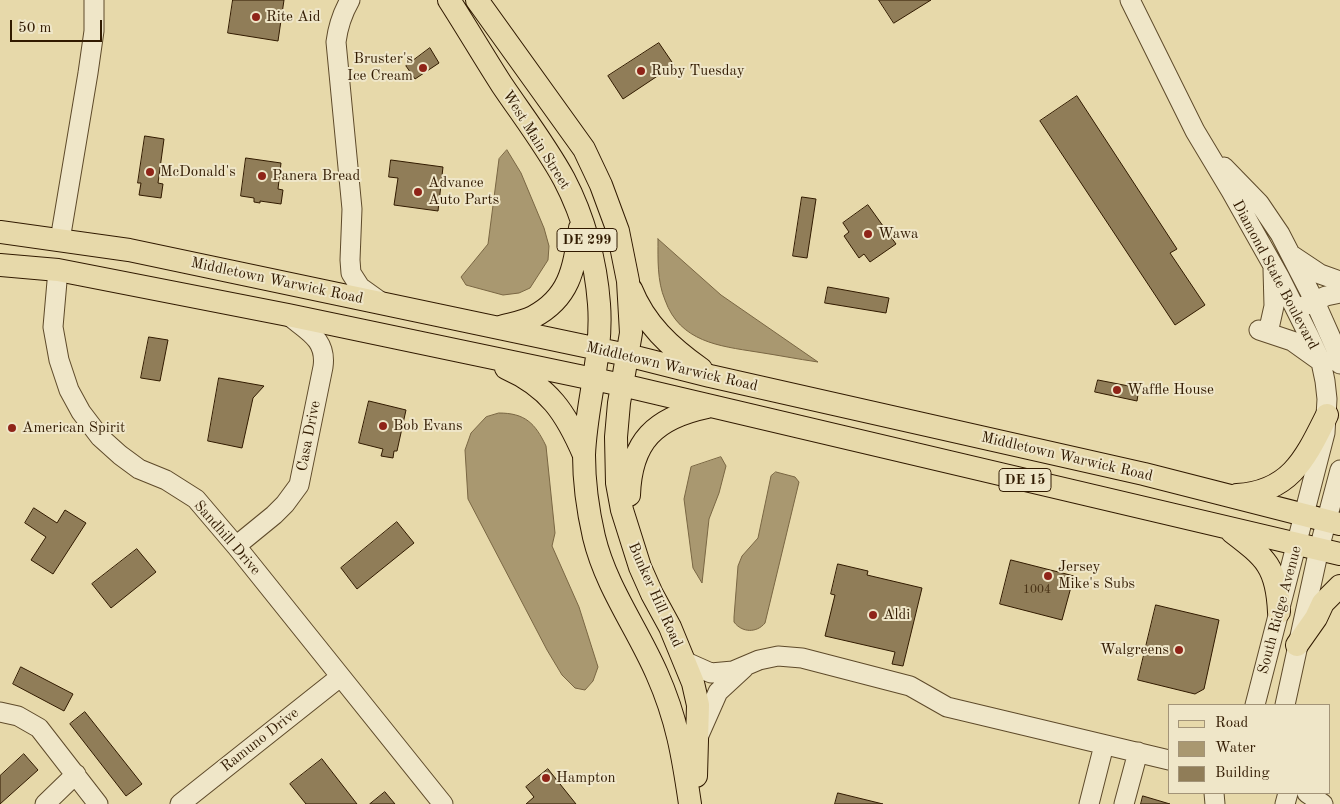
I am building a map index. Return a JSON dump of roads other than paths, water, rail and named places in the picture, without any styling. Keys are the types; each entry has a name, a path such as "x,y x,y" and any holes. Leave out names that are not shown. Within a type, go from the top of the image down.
{"main road":[{"name":"West Main Street","path":"449,0 553,161 574,201 581,220 596,279 599,304 598,349 593,380"},
{"name":"West Main Street","path":"476,0 567,125 592,166 601,185 618,231 628,281 631,333 627,355"},
{"path":"498,328 532,317 561,295 569,279 575,258 581,220"},
{"name":"Middletown Warwick Road","path":"0,232 129,250 627,355 710,376 1144,474 1333,522"},
{"path":"0,264 48,253 57,246 60,240"},
{"path":"58,270 60,263 65,259 129,250"},
{"name":"Middletown Warwick Road","path":"0,264 58,270 288,315 622,385 1329,551"},
{"name":"DE 299","path":"628,281 636,299 656,330 670,345 710,376"},
{"path":"475,354 518,374 550,396 569,422 584,455"},
{"name":"Bunker Hill Road","path":"627,355 619,403 616,437 617,483 631,544 652,594 670,627 693,683 698,705 695,804"},
{"name":"Bunker Hill Road","path":"593,380 584,455 586,489 593,534 599,558 611,585 657,673 673,713 682,751 690,804"},
{"name":"DE 15","path":"631,544 630,482 632,468 640,447 645,439 662,423 680,414 710,406"},
{"path":"1226,495 1244,495 1262,490 1278,483 1293,472 1307,455 1327,415"},
{"path":"1226,527 1252,546 1274,575 1279,612"},
{"path":"1297,645 1316,618 1323,603 1340,586"}],"street":[{"path":"60,240 94,31 94,0"},
{"path":"350,0 342,12 336,42 352,209 351,273 360,287 382,303"},
{"name":"Diamond State Boulevard","path":"1130,0 1195,131 1273,265 1321,362 1325,382 1327,415 1325,433 1304,515"},
{"name":"Diamond State Boulevard","path":"1195,131 1224,166 1259,203 1280,234 1315,302 1336,349 1340,364"},
{"path":"1290,254 1320,274 1340,281"},
{"path":"1273,265 1274,306 1265,327 1292,341 1321,362"},
{"name":"Sandhill Drive","path":"58,270 53,328 69,390 81,412 100,436 120,455 140,469 166,480 196,500 236,546 443,804"},
{"path":"1296,310 1326,296 1340,293"},
{"name":"Casa Drive","path":"236,546 274,515 299,485 318,392 324,349 320,342 288,315"},
{"path":"1329,551 1340,470"},
{"name":"South Ridge Avenue","path":"1255,704 1304,515"},
{"name":"South Ridge Avenue","path":"1284,704 1297,645 1329,551"},
{"path":"684,661 711,673 733,671 759,660 778,656 802,658 910,686 947,707 1168,760"},
{"path":"698,736 718,692 747,665"},
{"name":"Ramuno Drive","path":"180,804 340,677"},
{"path":"0,712 18,716 39,728 98,804"},
{"path":"1089,804 1104,744"},
{"path":"1124,804 1138,752"},
{"path":"45,804 76,774"},
{"path":"1308,794 1323,804"}],"water":[{"path":"507,150 521,173 544,228 549,246 548,260 530,288 519,293 503,295 466,285 461,277 488,244 499,159"},
{"path":"658,239 721,295 818,362 715,344 702,340 680,325 672,314 662,293 658,270"},
{"path":"499,413 516,415 528,421 538,431 546,446 555,533 552,546 579,607 598,667 593,681 585,690 575,688 562,675 468,499 465,450 471,433 486,417"},
{"path":"721,457 726,466 719,493 709,519 702,583 693,568 684,499 691,467"},
{"path":"776,472 795,477 799,482 765,623 758,629 745,630 734,622 738,566 742,556 758,538 771,476"}],"place":[{"name":"Rite Aid","path":"256,17"},
{"name":"Bruster's Ice Cream","path":"423,68"},
{"name":"Ruby Tuesday","path":"641,71"},
{"name":"McDonald's","path":"150,172"},
{"name":"Panera Bread","path":"262,176"},
{"name":"Advance Auto Parts","path":"418,192"},
{"name":"Wawa","path":"868,234"},
{"name":"Waffle House","path":"1117,390"},
{"name":"Bob Evans","path":"383,426"},
{"name":"American Spirit","path":"12,428"},
{"name":"Jersey Mike's Subs","path":"1048,576"},
{"name":"Aldi","path":"873,615"},
{"name":"Walgreens","path":"1179,650"},
{"name":"Hampton","path":"546,778"}]}
